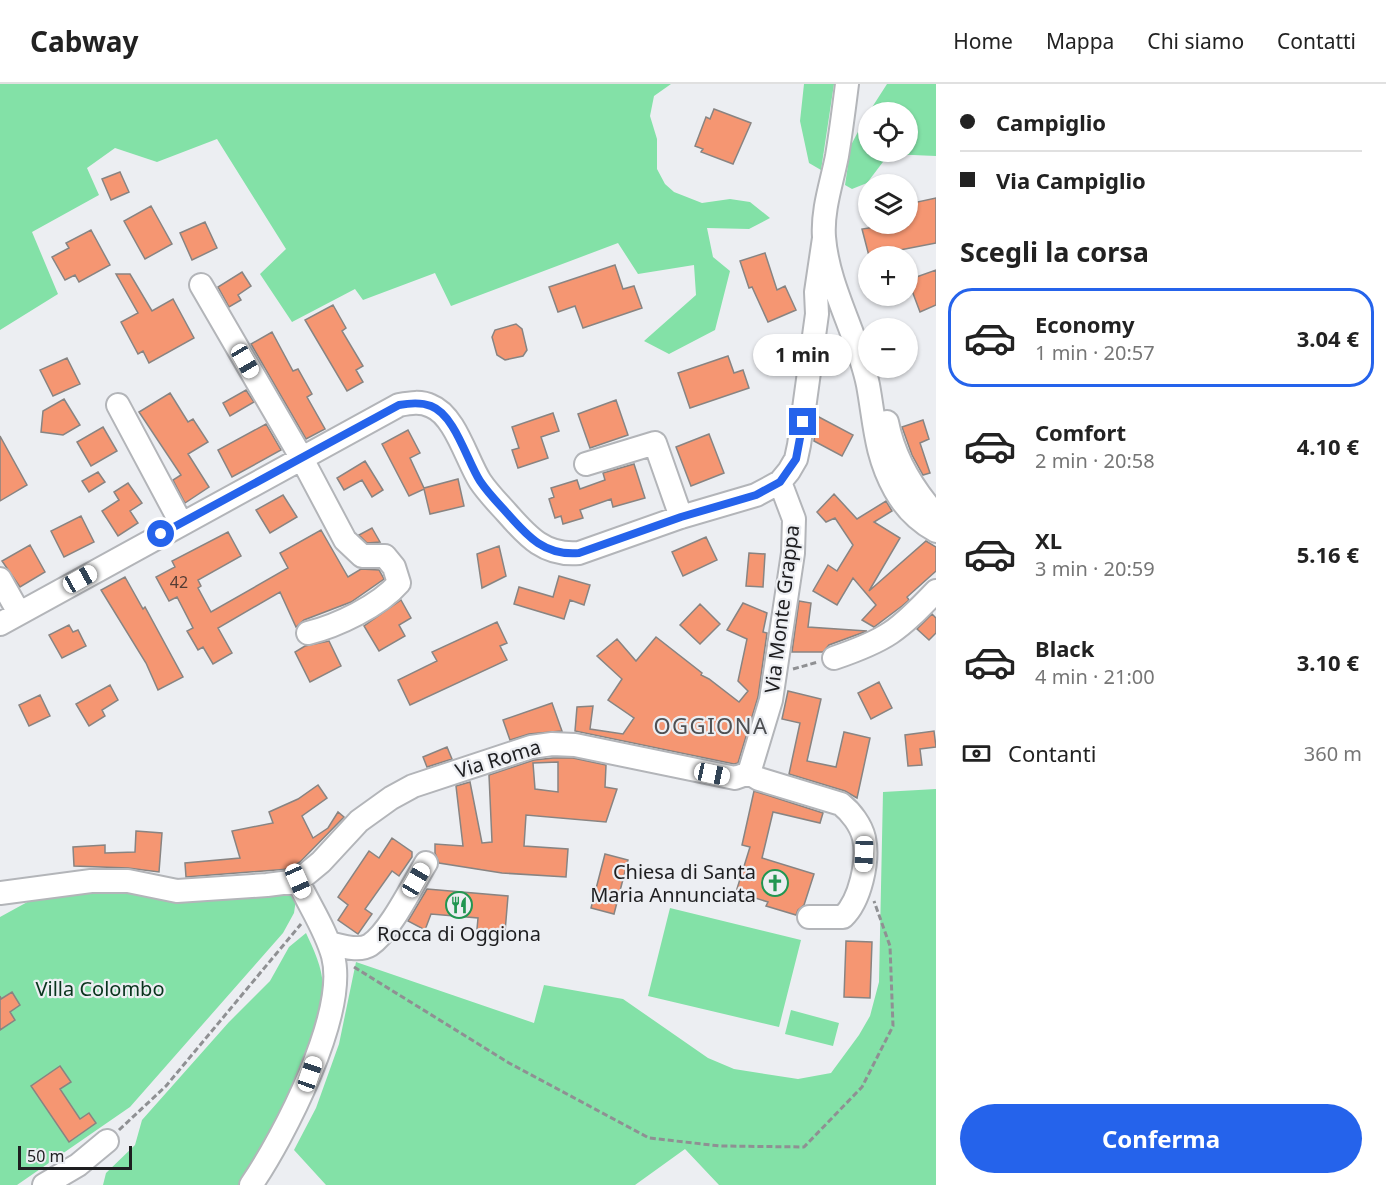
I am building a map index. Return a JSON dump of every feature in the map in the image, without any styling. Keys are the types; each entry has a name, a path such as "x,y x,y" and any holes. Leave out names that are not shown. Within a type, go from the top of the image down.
{"street":[{"path":"0,579 10,619 399,405 416,403 432,406 444,415 489,493 524,533 549,550 564,554 579,553 681,517 756,495 780,482 796,459 817,314 816,292 824,238 824,217 837,156 848,84"},
{"path":"837,156 838,236 845,293"},
{"path":"824,238 858,330"},
{"path":"201,285 301,457 345,540 362,556 385,556 394,567 399,579 399,583 387,595 329,627 308,633"},
{"path":"817,314 831,298 845,293"},
{"path":"812,352 824,335 837,329 858,338"},
{"path":"867,378 874,433 883,465 908,510 923,524 936,531"},
{"path":"878,378 888,431 898,458 909,482 936,515"},
{"path":"118,405 182,523"},
{"path":"586,464 655,443 681,517"},
{"name":"Via Monte Grappa","path":"750,773 771,700 793,553 794,519 780,482"},
{"path":"834,658 873,644 895,632 936,591"},
{"name":"Via Roma","path":"298,881 308,875 359,821 391,798 413,786 531,747 552,744 575,745 735,778 750,773"},
{"path":"750,773 759,779 841,804 851,812 864,839 860,893 852,909 843,917 809,917"},
{"path":"331,950 369,946 384,931 426,862"},
{"path":"0,893 91,881 128,881 177,891 298,881 331,950 335,972 330,1009 310,1074 281,1138 252,1185"},
{"path":"44,1185 78,1165 107,1142"}],"path":[{"path":"776,674 834,658"},
{"path":"331,950 509,1063 649,1138 720,1146 804,1147 862,1087 893,1026 890,946 863,870"},
{"path":"107,1142 166,1086 312,910"}],"green space":[{"path":"0,84 671,84 654,96 650,116 657,139 657,169 665,184 674,192 702,203 730,199 750,202 770,218 749,229 707,228 713,257 730,271 715,330 669,354 644,341 696,295 694,265 638,274 618,243 451,306 435,273 363,300 355,289 292,322 260,274 286,249 217,139 157,162 115,148 87,168 99,195 32,232 58,294 0,330"},
{"path":"804,84 834,84 821,170 809,163 800,121"},
{"path":"887,84 936,84 936,156 918,155 918,102 875,102"},
{"path":"858,132 858,162 883,162 874,174 858,174 858,187 852,189 845,185 851,145"},
{"path":"936,789 936,1185 719,1185 685,1149 635,1185 326,1185 294,1150 316,1108 339,1044 356,962 534,1023 544,985 623,999 708,1058 734,1069 798,1079 831,1073 870,1016 879,982 883,792"},
{"name":"Villa Colombo","path":"71,890 297,893 294,913 283,933 130,1107 17,1185 0,1185 0,917 31,900"},
{"path":"670,908 801,940 779,1027 648,996"},
{"path":"306,933 315,952 323,986 315,1031 293,1089 279,1118 252,1168 240,1185 103,1185 106,1173 135,1145 142,1120 229,1022 270,981 289,947"},
{"path":"791,1010 839,1023 833,1046 785,1034"}],"building":[{"path":"714,109 751,123 733,164 701,152 703,149 695,146 706,117 710,119"},
{"path":"120,172 129,192 111,200 102,179"},
{"path":"936,198 936,243 918,246 866,246 863,234 918,234 918,202"},
{"path":"151,206 172,244 145,259 124,221"},
{"path":"205,222 217,248 192,260 180,233"},
{"path":"91,230 110,265 79,282 75,275 65,280 52,257 69,248 66,243"},
{"path":"765,253 777,290 785,286 796,310 768,322 752,287 749,288 740,261"},
{"path":"615,265 623,289 634,286 642,308 583,328 575,306 558,312 549,287"},
{"path":"936,270 936,305 920,312 918,306 918,276"},
{"path":"242,272 251,286 238,295 241,300 229,307 218,287"},
{"path":"116,274 130,274 152,311 173,299 194,338 149,363 143,351 138,354 121,322 138,313"},
{"path":"333,305 346,328 342,331 363,366 356,370 363,382 347,391 305,320"},
{"path":"516,324 522,329 527,350 523,356 505,360 497,355 492,337 495,330"},
{"path":"272,332 293,371 298,369 312,394 307,397 325,429 306,439 251,344"},
{"path":"728,356 734,373 743,370 749,388 690,408 678,373"},
{"path":"67,358 80,384 53,396 40,370"},
{"path":"246,390 254,402 230,416 223,403"},
{"path":"170,393 188,422 193,419 208,442 188,454 209,487 185,503 173,480 181,475 139,412"},
{"path":"64,399 80,425 63,435 41,432 43,411"},
{"path":"616,400 628,435 590,448 578,414"},
{"path":"553,413 559,431 541,437 548,458 518,468 512,450 519,448 512,427"},
{"path":"817,416 853,435 842,456 814,441"},
{"path":"923,420 929,439 920,443 930,473 923,475 912,455 902,427"},
{"path":"266,424 281,450 232,477 218,450"},
{"path":"103,427 117,451 91,466 77,442"},
{"path":"408,430 420,453 410,458 424,488 458,479 464,506 430,514 424,489 409,496 382,444"},
{"path":"709,434 724,473 691,486 676,447"},
{"path":"0,436 27,485 0,501"},
{"path":"365,461 383,490 372,497 362,480 344,490 337,478"},
{"path":"634,464 645,498 613,507 611,499 580,510 583,518 563,524 561,516 555,518 549,499 554,497 551,488 577,480 580,489 605,480 603,473"},
{"path":"98,472 105,482 89,492 82,481"},
{"path":"128,483 142,503 130,511 138,523 118,536 102,511 119,500 114,492"},
{"path":"834,494 857,519 886,501 892,511 874,522 900,538 869,591 926,541 936,547 936,571 907,597 909,600 874,627 862,620 876,605 853,578 837,605 813,591 828,565 837,571 853,545 835,518 826,522 817,512"},
{"path":"283,495 297,517 270,533 256,510"},
{"path":"81,516 94,542 64,557 51,531"},
{"path":"372,528 380,542 367,543 359,535"},
{"path":"321,530 348,577 361,569 379,570 384,579 351,602 304,620 296,627 280,592 218,628 232,653 213,664 203,647 198,650 187,631 193,628 177,597 169,601 156,577 175,567 172,561 228,532 241,556 198,580 201,586 198,588 211,612 288,568 280,553"},
{"path":"706,537 717,560 683,576 672,552"},
{"path":"30,545 45,572 20,587 2,561"},
{"path":"499,546 506,576 482,588 477,554"},
{"path":"749,553 765,554 763,587 746,586"},
{"path":"559,576 590,585 584,605 570,600 564,619 514,604 519,587 553,597"},
{"path":"125,577 143,609 145,607 183,677 158,690 146,663 101,590"},
{"path":"401,600 411,618 399,625 405,636 379,651 364,626"},
{"path":"799,601 811,603 808,627 867,631 829,645 823,652 792,652"},
{"path":"743,603 767,613 763,632 767,633 758,697 738,763 575,731 577,707 593,706 590,729 623,734 634,718 608,700 622,679 597,656 617,639 636,661 656,637 702,673 701,675 739,702 748,691 738,681 747,639 727,630"},
{"path":"700,604 720,624 700,644 680,625"},
{"path":"932,614 936,618 936,633 929,640 917,629"},
{"path":"497,622 507,643 500,646 507,660 410,705 398,680 437,661 432,652"},
{"path":"69,625 73,632 78,630 86,646 62,658 49,635"},
{"path":"329,641 341,666 310,682 295,652 305,646"},
{"path":"879,682 892,708 871,719 858,693"},
{"path":"110,685 118,700 102,710 105,716 89,726 76,704"},
{"path":"788,691 821,699 807,761 836,767 844,732 870,738 857,798 845,791 789,774 800,723 782,719"},
{"path":"40,695 50,716 29,726 19,705"},
{"path":"552,703 562,731 529,734 510,740 503,720"},
{"path":"934,731 936,747 920,749 922,765 908,766 905,735"},
{"path":"447,747 452,759 427,767 423,757"},
{"path":"573,758 606,765 605,787 617,789 606,822 526,815 524,846 568,849 566,877 502,873 439,863 435,853 435,844 463,846 456,786 470,782 482,843 492,842 489,775 534,760","holes":["558,762 558,792 535,789 533,763"]},
{"path":"318,785 327,798 302,816 313,838 328,828 338,812 344,817 300,862 289,869 186,877 185,863 240,858 232,831 273,823 269,812 298,799"},
{"path":"754,791 823,813 820,823 773,812 762,858 814,874 804,905 796,915 766,906 768,902 736,892 750,847 742,845"},
{"path":"136,831 162,833 159,872 128,868 74,866 73,847 105,845 105,853 135,852"},
{"path":"392,838 412,852 412,857 399,876 392,871 365,909 372,914 358,934 338,920 348,905 338,897 369,851 379,858"},
{"path":"605,854 628,860 614,914 591,908"},
{"name":"Rocca di Oggiona","path":"427,889 508,896 505,932 477,929 478,918 431,914 425,930 408,921"},
{"path":"846,941 872,942 870,998 844,997"},
{"path":"12,992 20,1005 10,1012 15,1020 0,1030 0,996 1,999"},
{"path":"60,1066 71,1082 60,1089 80,1119 89,1113 96,1123 69,1142 31,1086"}],"place":[{"name":"Chiesa di Santa Maria Annunciata","path":"775,883"},
{"name":"Rocca di Oggiona","path":"459,905"}],"district":[{"name":"OGGIONA","path":"711,726"}],"route":[{"path":"161,534 399,405 416,403 432,406 444,415 480,481 524,533 535,543 549,550 564,554 579,553 681,517 756,495 780,482 796,459 803,422"}]}
